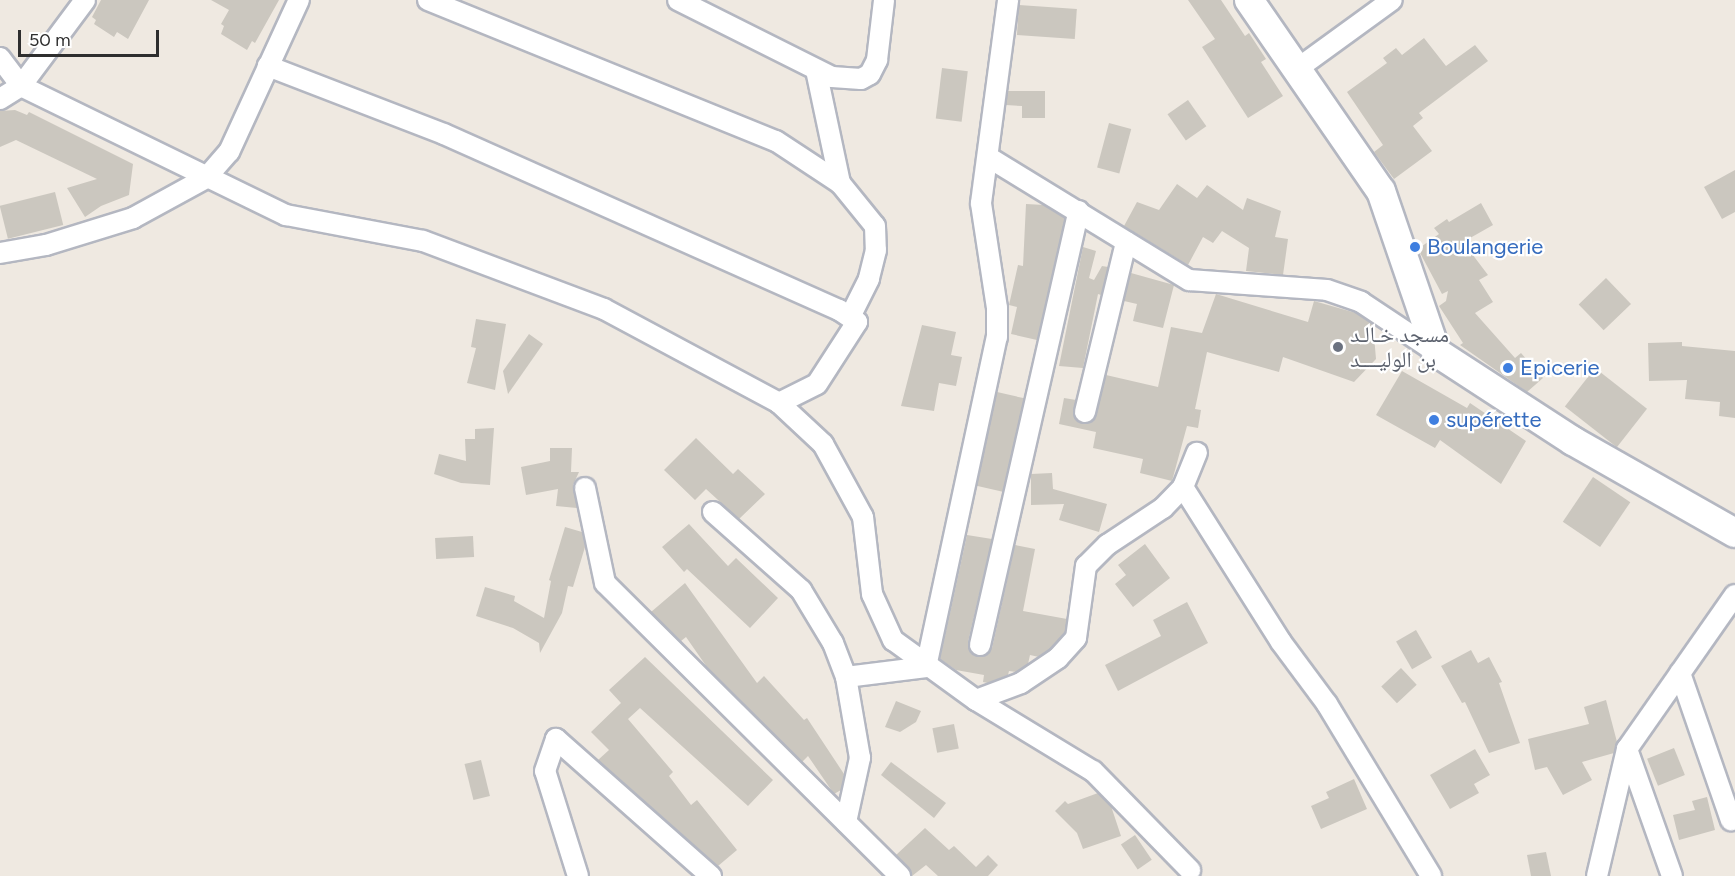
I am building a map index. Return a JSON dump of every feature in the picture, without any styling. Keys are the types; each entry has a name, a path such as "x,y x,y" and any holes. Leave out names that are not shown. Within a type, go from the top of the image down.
{"street":[{"path":"0,99 21,86 85,0"},
{"path":"0,253 46,245 133,218 206,178 229,152 299,0"},
{"path":"428,0 776,141 840,183 875,226 876,250 869,279 850,317"},
{"path":"678,0 832,77 861,79 870,74 877,60 884,0"},
{"path":"926,668 997,337 997,308 981,203 1008,0"},
{"path":"1249,0 1381,191 1436,352"},
{"path":"1296,69 1392,0"},
{"path":"0,58 21,86 286,215 423,241 604,309 779,402 823,444 863,517 872,594 893,640 926,668 1092,771 1190,870"},
{"path":"268,66 444,134 857,322 817,384 779,402"},
{"path":"816,70 840,183"},
{"path":"988,157 1189,280 1327,290 1361,302 1573,441 1735,533"},
{"path":"980,645 1079,211"},
{"path":"1085,412 1126,242"},
{"path":"976,700 1021,683 1058,658 1076,638 1086,566 1107,545 1163,507 1183,487 1197,453"},
{"path":"1183,487 1281,642 1327,704 1431,876"},
{"path":"585,488 604,583 900,876"},
{"path":"713,512 801,590 833,643 846,677 860,758 846,822"},
{"path":"1597,876 1627,749 1735,595"},
{"path":"846,677 926,668"},
{"path":"1680,674 1731,820"},
{"path":"578,876 544,771 556,739 711,876"},
{"path":"1627,749 1672,876"}],"building":[{"path":"101,0 149,0 128,39 117,32 114,37 94,24 96,20 92,17"},
{"path":"211,0 279,0 255,43 252,41 247,50 221,34 224,26 221,24 229,10"},
{"path":"1188,0 1221,0 1245,36 1249,33 1266,59 1261,62 1283,96 1248,118 1202,47 1215,39"},
{"path":"1019,5 1077,9 1075,39 1017,35"},
{"path":"1424,38 1446,66 1475,45 1488,61 1419,113 1423,118 1413,126 1432,151 1394,179 1374,152 1383,145 1347,92 1387,63 1383,58 1396,48 1402,55"},
{"path":"942,68 968,71 962,122 936,119"},
{"path":"1008,91 1045,91 1045,118 1022,118 1022,106 1006,105"},
{"path":"1188,100 1206,126 1186,141 1168,114"},
{"path":"15,110 27,115 29,112 133,164 129,195 101,206 85,217 67,188 97,179 16,140 0,147 0,111"},
{"path":"1109,123 1131,129 1119,173 1097,167"},
{"path":"1735,170 1735,212 1722,219 1704,187"},
{"path":"1177,184 1197,198 1207,185 1243,210 1247,198 1281,211 1275,237 1288,239 1283,275 1246,271 1249,248 1222,231 1213,243 1203,237 1188,265 1124,226 1137,202 1159,210"},
{"path":"55,192 63,225 8,239 0,206"},
{"path":"1481,203 1493,225 1463,242 1488,275 1479,280 1493,302 1475,313 1515,358 1521,353 1543,378 1527,392 1460,345 1463,343 1439,306 1446,301 1448,291 1442,294 1418,249 1439,234 1434,228 1447,219 1449,222"},
{"path":"1026,204 1044,205 1065,218 1037,340 1011,334 1017,307 1009,305 1018,265 1023,266"},
{"path":"1083,247 1096,251 1089,278 1094,280 1102,266 1108,267 1101,295 1098,294 1083,368 1059,366"},
{"path":"1131,273 1174,285 1163,328 1133,321 1137,304 1124,301"},
{"path":"1606,278 1631,304 1604,330 1579,304"},
{"path":"1216,294 1308,322 1314,301 1356,313 1373,324 1376,359 1354,382 1283,357 1279,372 1207,352 1195,409 1201,410 1198,428 1187,426 1172,481 1140,473 1143,459 1093,448 1096,432 1059,424 1064,398 1076,400 1073,415 1077,421 1093,421 1106,375 1158,387 1171,327 1202,333"},
{"path":"476,319 506,324 495,390 467,383 476,348 471,347"},
{"path":"922,325 956,332 951,355 962,357 956,386 939,383 934,411 901,406"},
{"path":"529,334 543,344 508,394 503,371"},
{"path":"1682,342 1682,346 1735,351 1735,418 1719,416 1720,402 1685,399 1687,380 1649,381 1648,343"},
{"path":"1595,368 1647,409 1617,447 1565,407"},
{"path":"1402,371 1467,408 1470,403 1526,441 1501,484 1440,440 1435,448 1376,415"},
{"path":"997,392 1024,398 1003,492 975,486"},
{"path":"494,428 490,485 461,483 434,474 439,454 466,461 465,439 475,439 475,429"},
{"path":"696,438 733,474 738,469 765,494 739,519 706,489 695,500 664,470"},
{"path":"550,448 572,448 571,472 579,472 573,485 577,508 556,506 558,489 526,495 521,467 550,461"},
{"path":"1052,473 1053,489 1107,504 1099,532 1059,520 1064,504 1031,505 1031,474"},
{"path":"1593,477 1630,502 1600,547 1563,522"},
{"path":"689,524 728,566 736,558 778,598 750,628 687,569 684,572 662,547"},
{"path":"565,527 582,532 585,547 573,587 568,586 562,613 540,653 539,643 513,628 476,616 485,587 515,596 514,601 544,618 551,581 549,580"},
{"path":"967,535 992,539 968,642 972,654 983,657 992,648 1015,545 1035,549 1023,611 1067,619 1065,633 1050,649 1039,657 1030,655 1028,664 1016,672 1009,671 1008,675 988,683 983,682 984,675 956,670 940,659"},
{"path":"473,536 474,557 436,559 435,538"},
{"path":"1145,544 1170,578 1133,607 1115,584 1126,575 1118,565"},
{"path":"685,583 757,683 764,676 804,720 807,718 844,774 841,790 834,794 808,756 802,762 709,670 686,637 681,641 651,612"},
{"path":"1187,602 1208,643 1118,691 1105,665 1161,636 1153,620"},
{"path":"1416,630 1432,658 1412,669 1396,642"},
{"path":"1471,650 1478,663 1489,657 1502,682 1499,683 1520,743 1489,753 1465,702 1462,703 1441,666"},
{"path":"645,657 773,780 748,806 640,708 628,719 673,772 669,776 691,805 697,800 737,850 718,866 598,760 609,750 591,732 621,703 609,690"},
{"path":"1401,668 1417,685 1397,703 1381,686"},
{"path":"1606,700 1617,742 1614,753 1582,762 1592,780 1563,795 1547,767 1535,770 1528,739 1589,724 1584,707"},
{"path":"896,701 921,711 916,722 900,732 885,727"},
{"path":"954,724 959,749 937,753 932,728"},
{"path":"1674,748 1685,775 1658,786 1647,759"},
{"path":"1475,749 1490,775 1474,784 1479,793 1450,809 1430,775"},
{"path":"481,760 490,796 473,800 465,764"},
{"path":"891,762 946,803 934,818 881,775"},
{"path":"1354,779 1367,809 1321,829 1311,806 1329,798 1326,792"},
{"path":"1098,793 1111,806 1121,836 1083,849 1077,833 1055,811 1065,801 1068,804"},
{"path":"1707,797 1715,830 1679,840 1673,815 1695,810 1692,801"},
{"path":"925,828 949,850 954,846 976,867 988,855 998,865 988,876 938,876 926,865 912,876 896,855"},
{"path":"1135,835 1152,860 1138,869 1121,845"},
{"path":"1546,852 1551,876 1531,876 1527,855"}],"place":[{"name":"Boulangerie","path":"1415,247"},
{"name":"مسجد خـالـد بن الوليــــد","path":"1338,347"},
{"name":"Epicerie","path":"1508,368"},
{"name":"supérette","path":"1434,420"}]}
